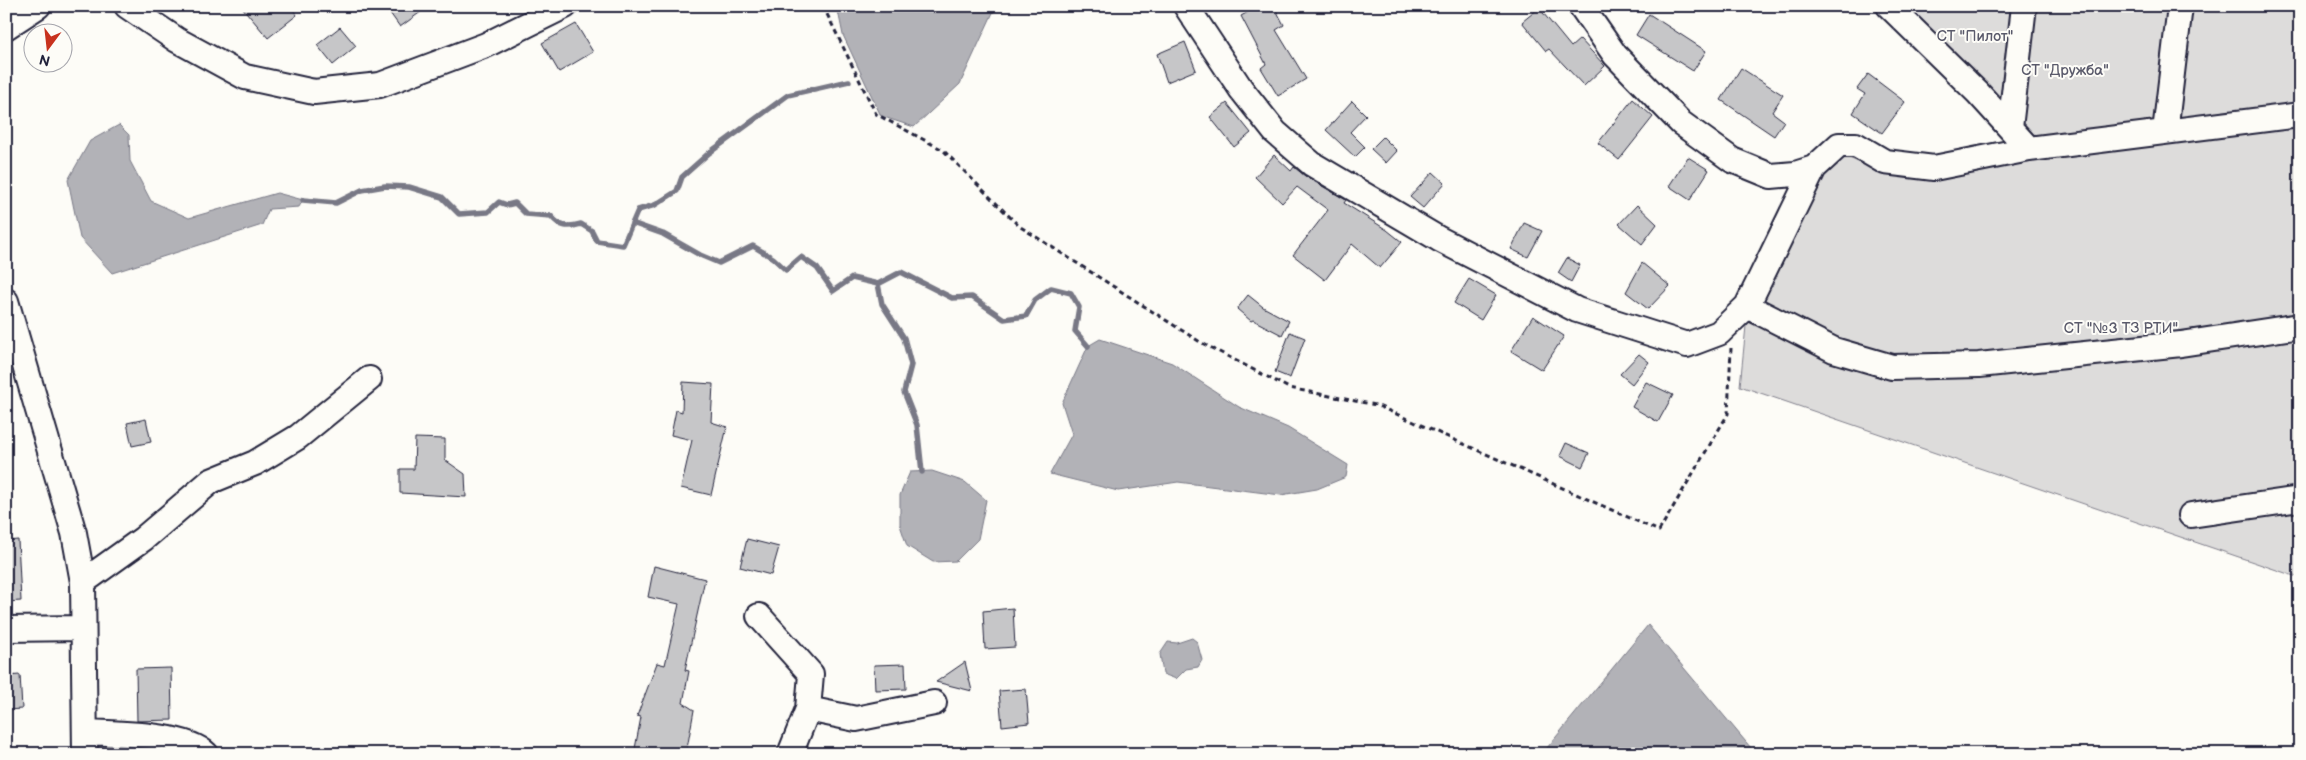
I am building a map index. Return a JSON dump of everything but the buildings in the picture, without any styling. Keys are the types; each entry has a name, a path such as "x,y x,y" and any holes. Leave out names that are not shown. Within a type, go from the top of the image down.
{"street":[{"path":"6,27 38,6"},
{"path":"135,8 177,40 245,78 314,92 380,85 486,44 565,6"},
{"path":"1186,6 1241,89 1275,132 1312,164 1439,239 1578,310 1687,344 1719,334 1740,313 1814,168 1839,145 1856,145 1885,162 1934,168 2029,149 2300,115"},
{"path":"1582,6 1615,55 1681,123 1732,160 1771,176 1795,174 1814,168"},
{"path":"1890,6 1978,93 2029,149"},
{"path":"2010,128 2024,6"},
{"path":"2165,132 2180,6"},
{"path":"6,301 74,533 82,582 86,743 152,736 184,743 206,754"},
{"path":"1740,313 1834,350 1892,368 1989,364 2181,344 2300,326"},
{"path":"82,582 143,538 211,481 255,463 298,437 369,379"},
{"path":"2191,516 2300,499"},
{"path":"759,616 811,674 808,709 790,754"},
{"path":"6,629 82,628"},
{"path":"808,709 856,719 934,703"}],"path":[{"path":"823,6 876,114 943,150 1019,226 1200,342 1289,388 1376,405 1659,531 1728,414 1740,313"}],"green space":[{"name":"СТ \"Дружба\"","path":"1896,6 2300,6 2300,113 2027,138 1997,96"},
{"name":"СТ \"№3 ТЗ РТИ\"","path":"2300,125 2300,578 1740,386 1746,326 1813,188 1844,156 1893,176 1941,176 2033,159"}],"shaded area":[{"path":"837,6 996,6 960,84 914,127 881,116 843,35"},
{"path":"119,125 129,135 130,161 151,201 189,218 277,193 303,200 299,207 269,209 262,225 112,273 80,238 68,180 90,141"},
{"path":"1100,339 1172,363 1239,407 1288,428 1348,465 1346,477 1317,489 1281,495 1178,482 1118,491 1050,474 1072,434 1062,403 1088,346"},
{"path":"932,471 965,482 986,500 978,539 956,561 933,562 907,546 900,525 900,495 910,472"},
{"path":"1648,625 1756,754 1542,754"},
{"path":"1192,638 1197,642 1202,660 1198,667 1186,669 1176,679 1163,674 1160,654 1168,642 1177,643"}],"waterway":[{"path":"303,200 336,203 362,190 385,186 409,187 442,197 459,214 488,212 499,202 507,205 515,203 526,214 551,216 564,226 581,224 592,231 597,241 623,245 638,210 655,205 677,191 682,177 709,153 788,95 849,81"},
{"path":"632,223 663,234 700,255 719,263 753,246 773,258 786,270 801,257 817,268 833,291 852,278 878,284 901,272 952,298 972,297 1004,319 1026,316 1035,300 1051,288 1071,293 1079,307 1075,331 1088,346"},
{"path":"878,284 882,304 904,338 911,365 904,392 917,425 922,472"}],"park label":[{"name":"СТ \"Пилот\"","path":"1975,36"}]}
